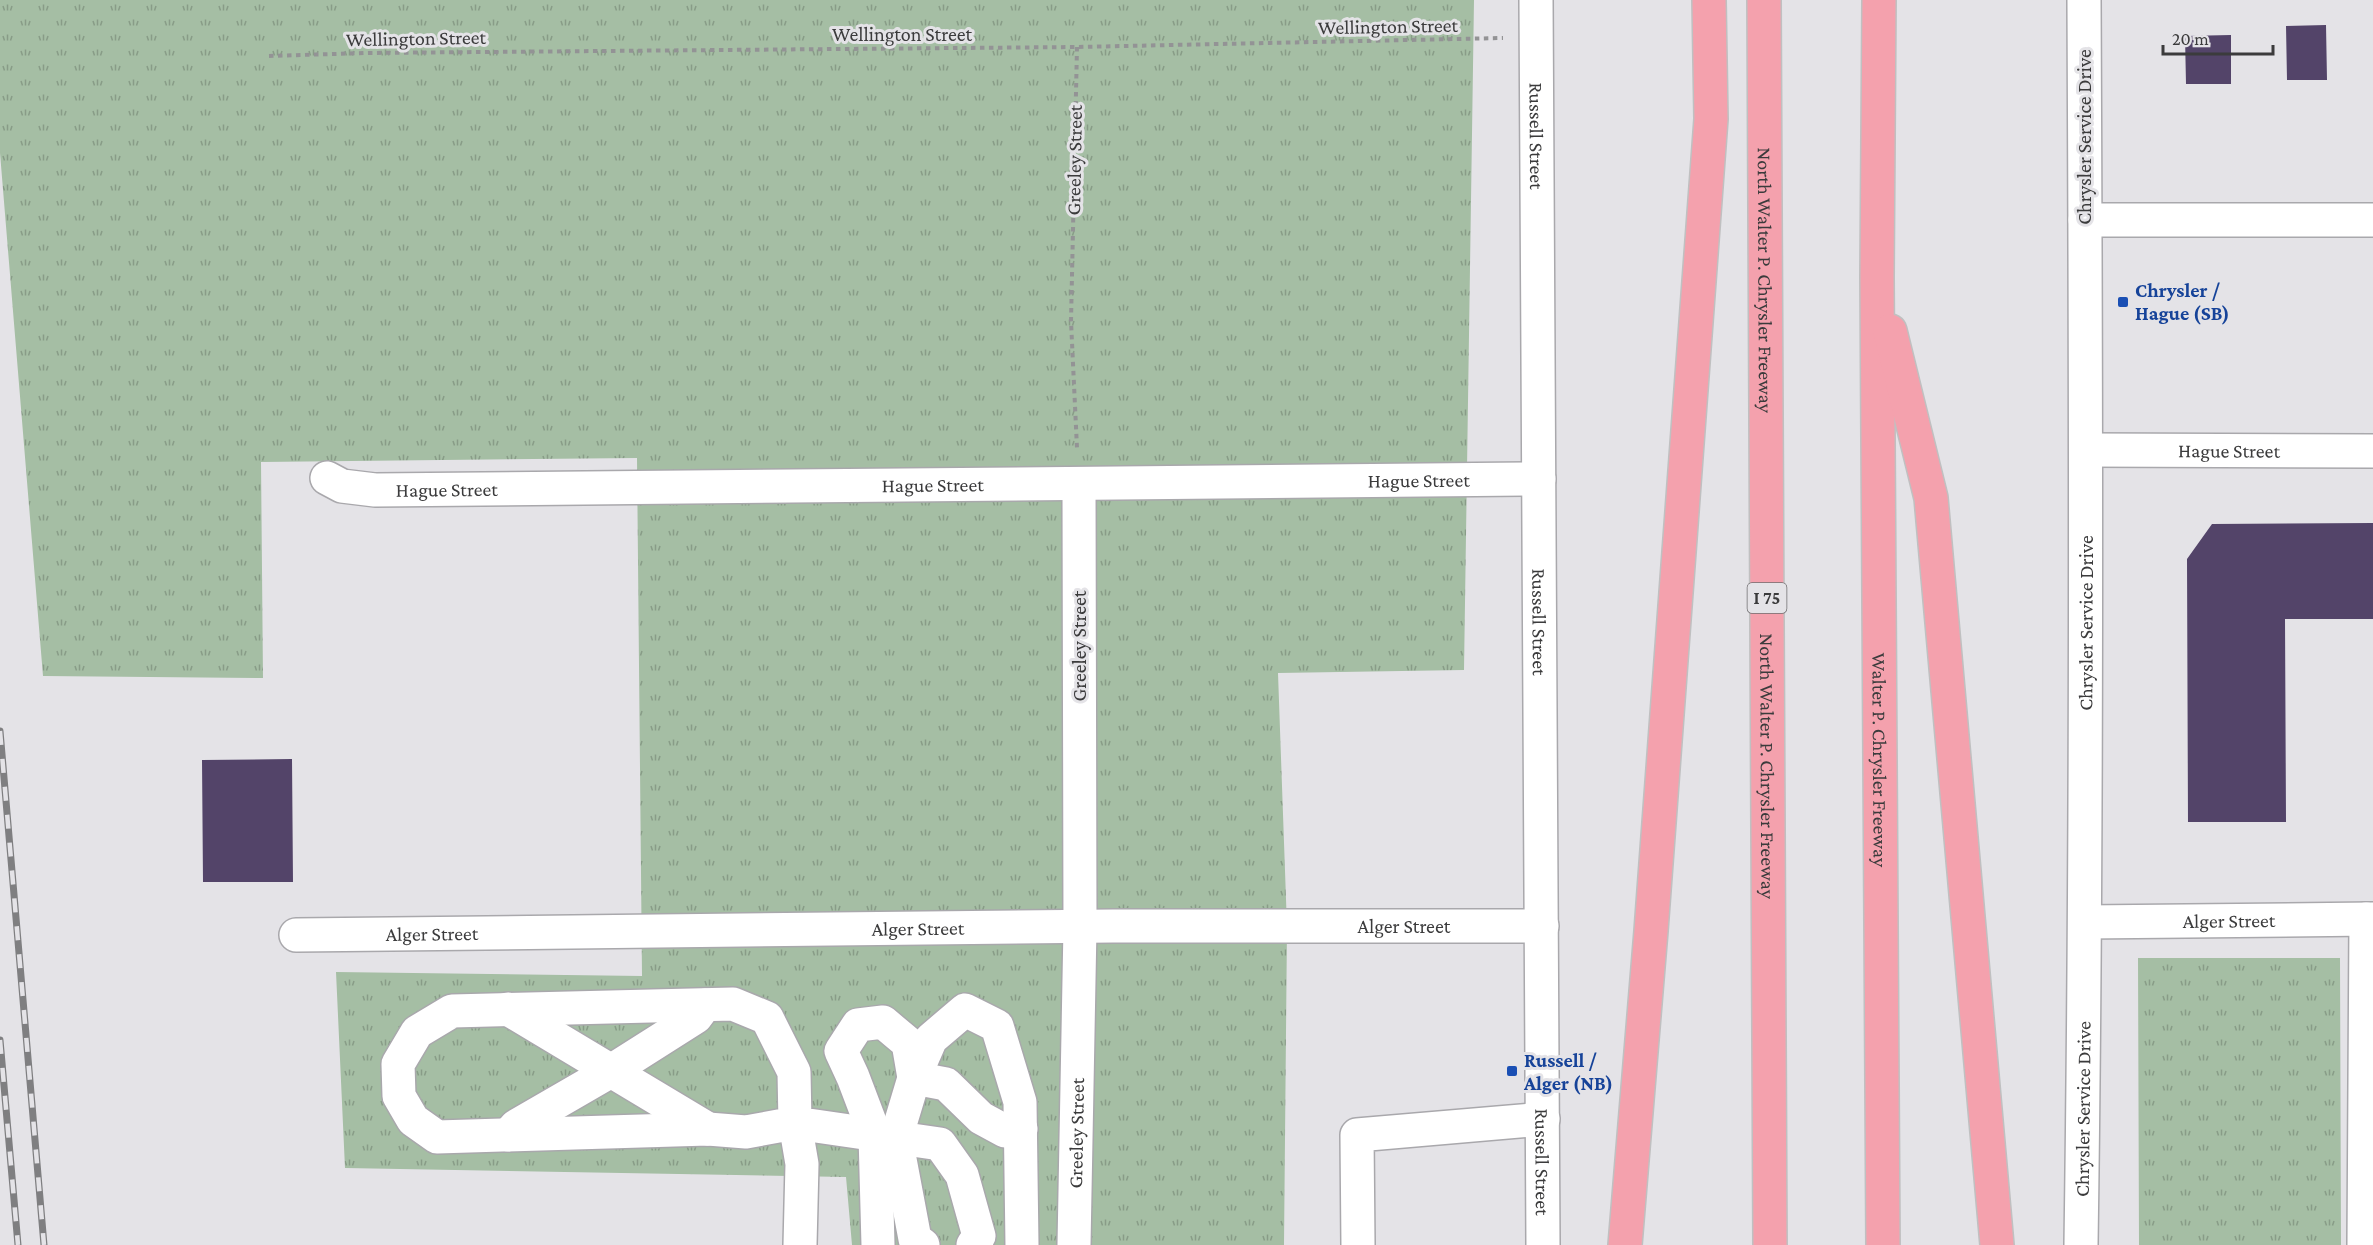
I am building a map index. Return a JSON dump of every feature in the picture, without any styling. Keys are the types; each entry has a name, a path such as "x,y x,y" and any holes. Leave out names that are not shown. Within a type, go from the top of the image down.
{"highway":[{"path":"1625,1245 1651,931 1711,119 1710,0"},
{"name":"North Walter P. Chrysler Freeway","path":"1764,0 1770,1245"},
{"path":"1879,0 1877,277 1931,498 1997,1245"},
{"name":"Walter P. Chrysler Freeway","path":"1877,277 1883,1245"}],"street":[{"name":"Russell Street","path":"1536,0 1543,1245"},
{"name":"Chrysler Service Drive","path":"2081,1245 2085,922 2084,0"},
{"path":"2085,220 2373,220"},
{"name":"Hague Street","path":"2086,450 2373,451"},
{"name":"Hague Street","path":"327,478 342,486 375,490 1539,479"},
{"name":"Greeley Street","path":"1074,1245 1080,927 1079,485"},
{"path":"2364,1245 2369,919"},
{"name":"Alger Street","path":"2085,922 2369,919"},
{"name":"Alger Street","path":"296,935 1080,927 1542,926"},
{"path":"800,1245 802,1164 795,1123 794,1072 768,1018 733,1004 452,1011 417,1032 398,1064 399,1095 413,1120 437,1137 708,1129 746,1132 795,1123 940,1144 962,1175 979,1236 973,1245"},
{"path":"508,1135 516,1126 611,1071 696,1017 705,1005"},
{"path":"508,1010 708,1129"},
{"path":"878,1245 885,1136 931,1039 965,1010 997,1026 1020,1102 1022,1245"},
{"path":"914,1078 908,1043 883,1022 858,1025 841,1052 885,1136 915,1239 923,1245"},
{"path":"914,1078 946,1084 981,1119 1005,1131 1021,1129"},
{"path":"1358,1245 1357,1135 1543,1119"}],"path":[{"name":"Wellington Street","path":"268,57 389,53 1077,47 1536,38"},
{"name":"Greeley Street","path":"1077,47 1071,321 1079,485"}],"green space":[{"path":"0,0 1474,0 1464,670 1278,673 1287,927 1284,1245 852,1245 846,1177 345,1168 336,972 642,976 637,458 261,462 263,678 43,676 0,153"},
{"path":"2138,958 2340,958 2341,1245 2139,1245"}],"building":[{"path":"2326,25 2327,80 2287,80 2286,26"},
{"path":"2231,35 2231,84 2186,84 2185,36"},
{"path":"2373,523 2373,619 2285,619 2286,822 2188,822 2187,559 2212,524"},
{"path":"292,759 293,882 203,882 202,760"}],"railway":[{"path":"0,731 44,1245"},
{"path":"0,1040 18,1245"}],"place":[{"name":"Chrysler / Hague (SB)","path":"2123,302"},
{"name":"Russell / Alger (NB)","path":"1512,1071"}]}
